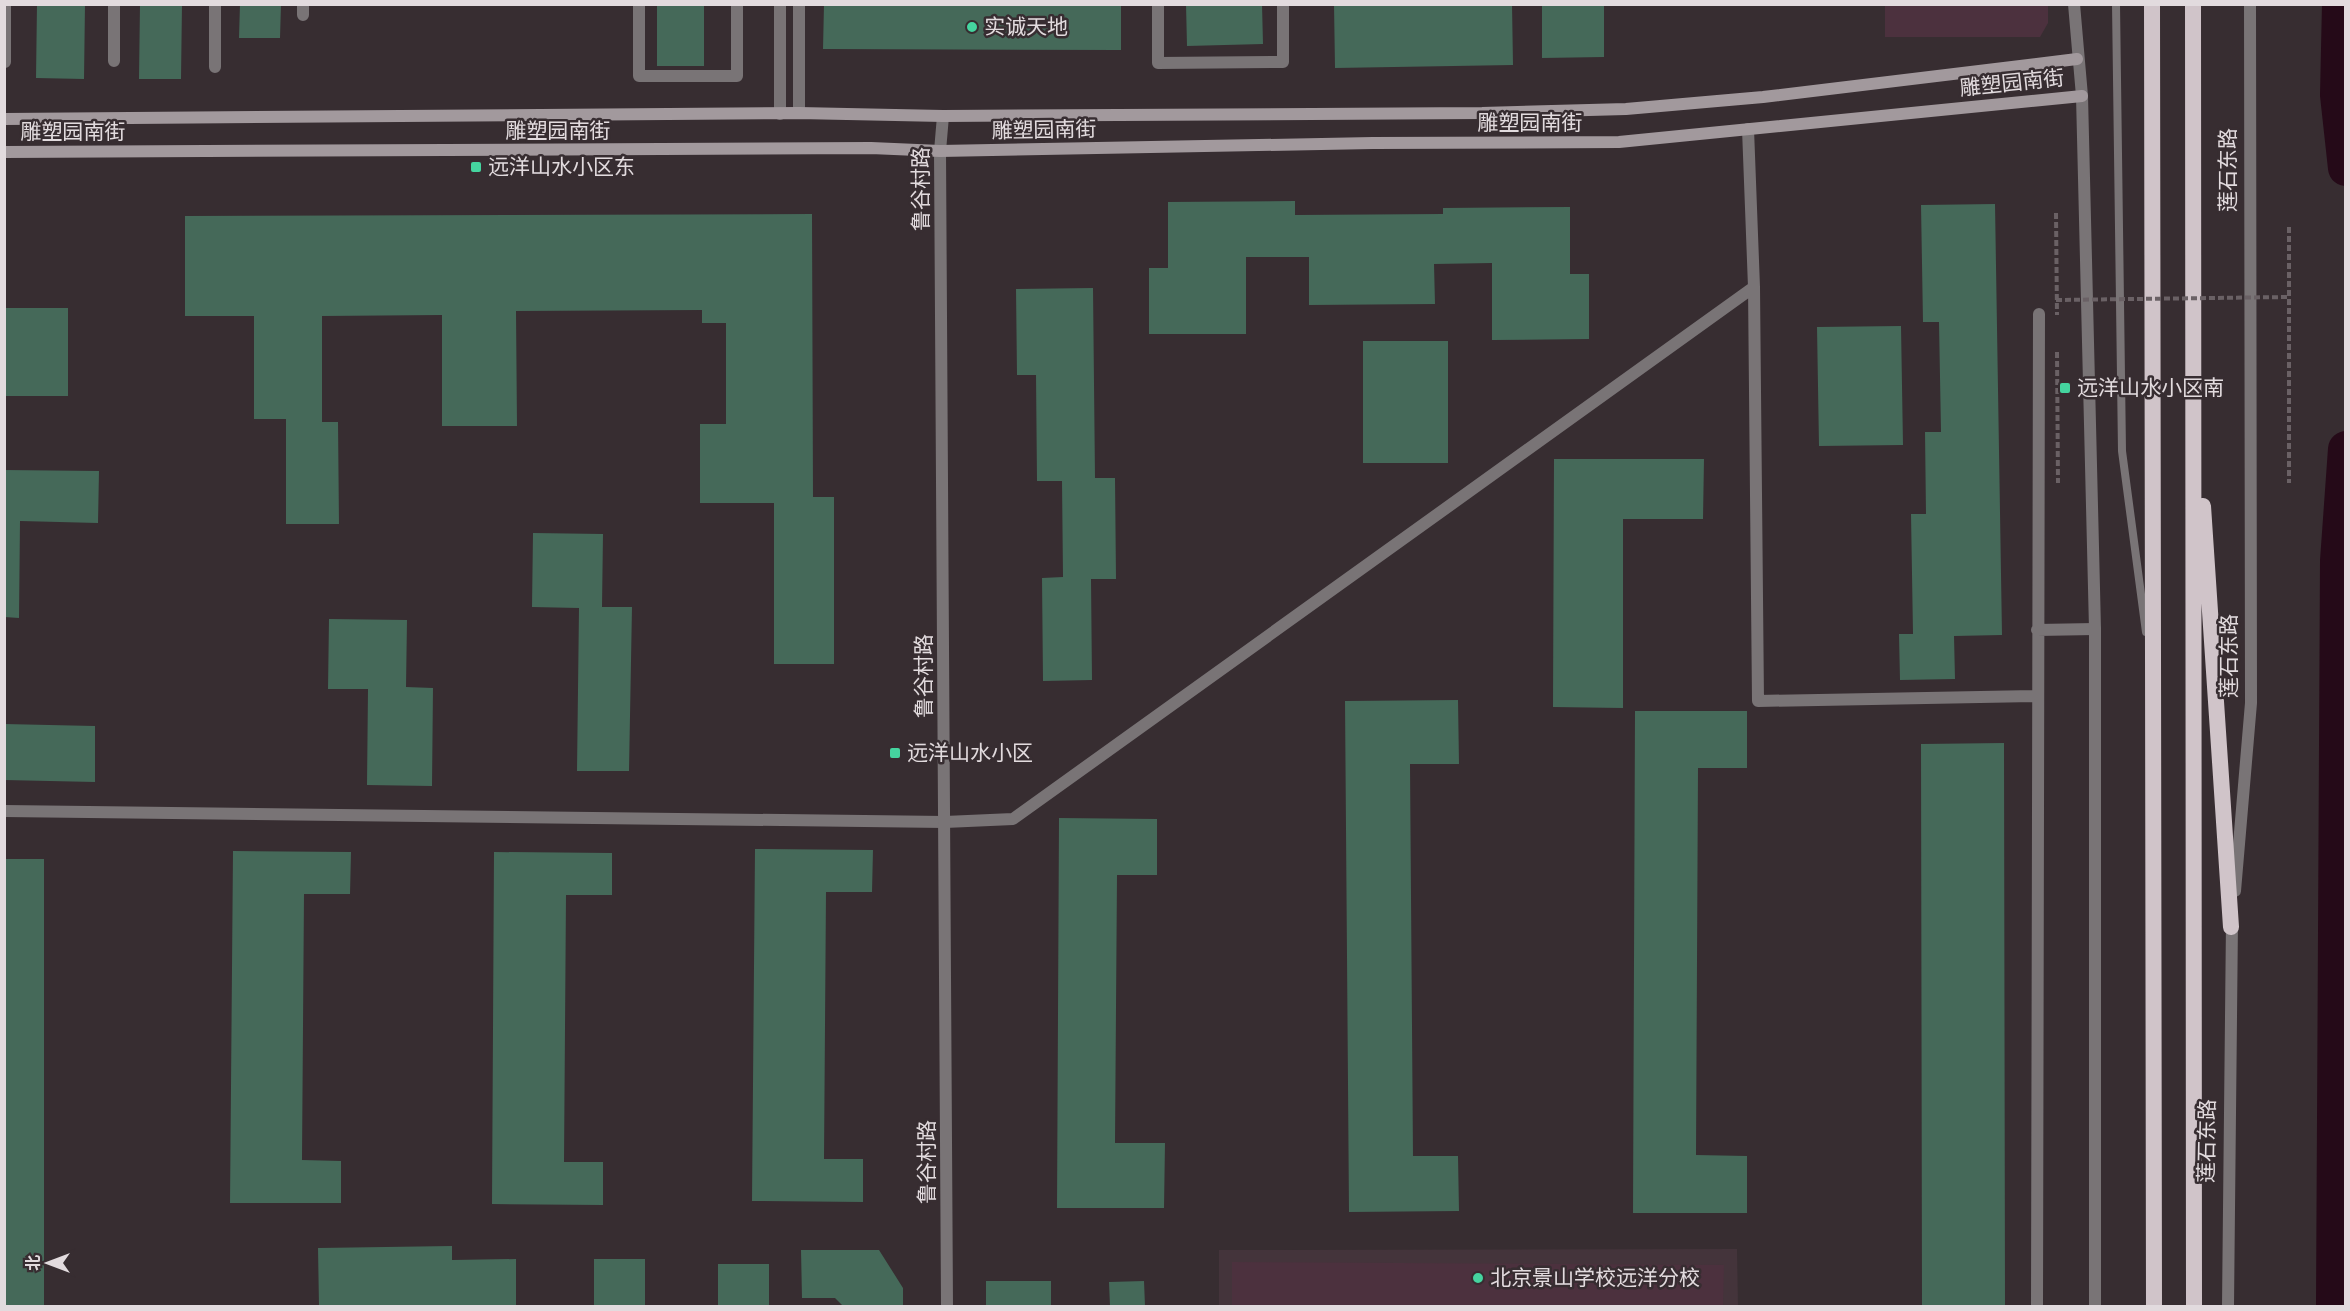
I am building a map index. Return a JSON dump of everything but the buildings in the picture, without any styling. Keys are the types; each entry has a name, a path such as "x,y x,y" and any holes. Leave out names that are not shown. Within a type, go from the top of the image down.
{"highway":[{"path":"2152,4 2154,1306"},
{"name":"莲石东路","path":"2193,4 2194,1306"},
{"path":"2193,349 2231,927"}],"main road":[{"name":"雕塑园南街","path":"4,119 799,113 943,117 1482,113 1626,109 1763,97 2077,59"},
{"name":"雕塑园南街","path":"4,152 871,148 940,151 1373,143 1619,142 2082,96"}],"street":[{"path":"5,4 5,62"},
{"path":"114,4 114,61"},
{"path":"215,4 215,67"},
{"path":"639,4 639,76 737,76 737,4"},
{"path":"780,4 780,114"},
{"path":"799,4 799,113"},
{"path":"1158,4 1158,63 1283,62 1283,4"},
{"path":"2074,4 2082,96 2095,629 2095,1306"},
{"name":"莲石东路","path":"2228,1306 2231,927 2252,703 2250,4"},
{"name":"鲁谷村路","path":"943,117 940,151 947,1306"},
{"path":"1748,129 1754,286 1758,701 2037,696"},
{"path":"4,811 945,822 1013,819 1754,286"},
{"path":"2037,1306 2039,314"},
{"path":"2037,630 2095,629"}],"lane":[{"path":"2116,4 2122,451 2153,686"}],"path":[{"path":"2289,227 2289,483"},
{"path":"2056,300 2289,297"}],"shaded area":[{"path":"1885,5 2048,5 2048,23 2040,37 1885,37"},
{"name":"北京景山学校远洋分校","path":"1737,1249 1738,1306 1219,1306 1219,1250"},
{"name":"北京景山学校远洋分校","path":"1232,1262 1724,1265 1723,1306 1232,1306"}],"waterway":[{"path":"2340,4 2338,95 2346,168"},
{"path":"2334,1306 2338,561 2346,449"}],"place":[{"name":"实诚天地","path":"972,27"},
{"name":"远洋山水小区东","path":"476,167"},
{"name":"远洋山水小区南","path":"2065,388"},
{"name":"远洋山水小区","path":"895,753"},
{"name":"北京景山学校远洋分校","path":"1478,1278"}]}
